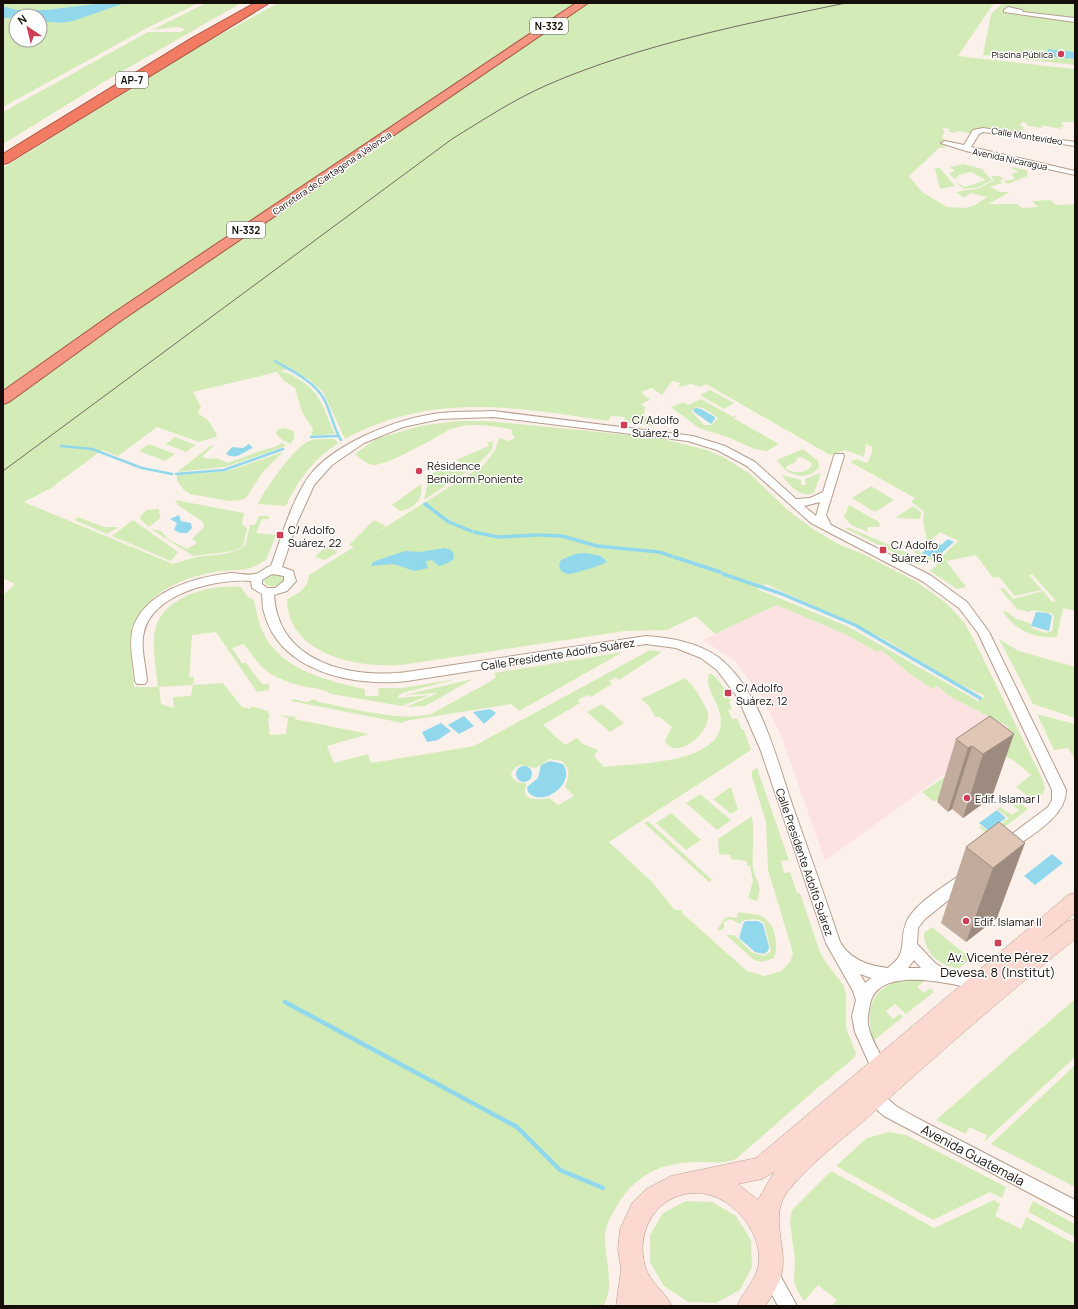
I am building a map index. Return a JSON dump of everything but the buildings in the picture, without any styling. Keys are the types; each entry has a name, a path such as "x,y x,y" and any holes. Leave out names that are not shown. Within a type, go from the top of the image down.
{"highway":[{"name":"AP-7","path":"3,149 175,44 248,3"},
{"name":"AP-7","path":"3,160 180,51 263,3"},
{"name":"Carretera de Cartagena a Valencia","path":"3,399 129,308 510,48 571,7 584,3"},
{"name":"Carretera de Cartagena a Valencia","path":"3,387 52,352 487,64"}],"main road":[{"path":"629,1306 633,1270 630,1250 632,1229 640,1211 654,1197 670,1187 762,1168 1075,902"},
{"path":"750,1306 766,1284 769,1272 771,1260 768,1236 767,1206 779,1184 803,1160 874,1097 1003,985 1075,927"},
{"path":"690,1183 710,1184 728,1191 740,1198 759,1218 768,1236"},
{"path":"633,1270 645,1292 659,1306"}],"street":[{"path":"1018,13 1075,20"},
{"name":"Calle Montevideo","path":"966,149 976,132 983,130 1075,144"},
{"name":"Avenida Nicaragua","path":"945,144 1075,173"},
{"path":"276,569 289,529 309,484 328,463 346,449 377,432 415,420 440,416 493,414 682,436 721,448 751,464 766,476 805,514 926,578 963,605 980,627 1011,687 1057,784 1059,800 1052,811 995,856"},
{"path":"826,526 821,515 838,456"},
{"path":"791,501 809,502 817,500 827,494"},
{"path":"142,681 138,633 143,622 152,610 172,594 199,582 229,577 257,578 265,572 276,569 289,574 290,581 285,588 268,592 256,585 257,578"},
{"name":"Calle Presidente Adolfo Suárez","path":"268,592 272,622 289,647 316,665 335,672 368,678 412,676 633,641 665,642 702,653 728,673 753,715 839,955 853,976 863,999"},
{"path":"879,1068 860,1029 859,1013 863,999 874,984 889,976 907,960 911,947 909,935 912,926 919,917 977,870"},
{"path":"911,947 930,967 940,974"},
{"path":"839,955 858,968 889,976 915,973 940,974 964,978 980,984"},
{"name":"Avenida Guatemala","path":"874,1097 890,1111 909,1122 1075,1209"},
{"path":"769,1272 788,1306"}],"shaded area":[{"path":"777,605 847,635 877,652 881,650 909,673 932,689 938,686 949,696 1009,727 825,861 782,738 760,694 735,661 703,640"}],"green space":[{"path":"3,3 199,3 147,28 3,107"},
{"path":"206,3 241,3 112,77 3,144 3,112 148,32 181,32 185,29 178,27 152,30"},
{"path":"278,3 994,3 958,56 1075,69 1075,122 1061,122 1064,127 1060,127 1061,129 1041,125 1043,128 1027,126 1026,123 1022,122 1020,126 1024,127 1020,133 1001,129 981,128 970,133 958,131 954,133 948,131 950,129 944,128 942,130 945,131 942,137 947,142 942,145 948,147 939,148 909,176 922,192 947,207 965,208 975,205 987,197 971,193 964,198 956,192 980,188 994,180 991,176 999,176 1004,179 1000,180 1002,183 990,187 1000,192 1010,192 988,204 1017,204 1022,208 1038,207 1032,201 1050,200 1056,205 1075,204 1075,611 1063,608 1057,637 1033,635 1026,632 1013,624 1003,612 1006,611 1016,619 1030,623 1032,628 1045,633 1052,631 1054,617 1052,613 1031,610 1030,612 1017,609 1000,589 1004,588 1013,599 1043,591 1052,602 1056,601 1032,574 1029,575 1042,590 1015,596 999,577 993,578 976,555 946,561 966,587 957,589 930,571 938,564 914,552 927,540 923,521 924,511 911,502 915,498 850,462 856,459 867,463 872,453 872,447 866,444 864,457 845,450 830,455 706,384 700,387 691,384 678,387 681,383 672,381 662,395 652,388 641,392 650,400 641,404 645,407 644,416 654,424 654,426 644,425 645,422 623,423 625,417 611,416 608,421 540,411 474,407 442,409 410,414 377,424 345,439 323,392 310,380 290,368 280,372 293,376 306,384 312,390 321,403 335,434 311,436 313,429 302,412 295,388 284,381 277,372 193,392 201,407 198,411 199,414 208,420 217,435 216,437 199,442 157,427 118,456 102,450 51,488 24,502 173,564 197,557 234,552 240,549 245,546 250,525 255,525 259,516 269,516 269,519 262,519 256,533 276,535 266,560 246,569 214,572 188,579 164,591 143,608 136,619 131,632 134,687 158,687 154,656 154,640 156,626 162,615 170,606 180,599 217,587 241,587 247,596 254,600 262,630 270,644 280,655 292,664 306,672 336,682 365,689 365,696 378,696 379,688 402,688 457,679 402,693 398,696 399,698 430,695 402,706 331,694 320,689 292,683 276,677 263,668 244,644 232,648 242,663 246,663 262,684 269,684 269,690 257,692 216,632 192,635 189,677 194,677 193,685 223,683 242,707 251,709 250,706 268,711 270,717 268,718 270,735 286,734 288,718 278,715 297,717 294,719 369,734 327,746 334,763 368,754 371,763 474,746 650,650 662,652 619,680 616,677 609,681 612,684 591,697 587,695 578,700 580,703 543,725 565,745 577,738 583,744 598,750 594,756 604,767 657,762 678,758 696,752 711,743 719,731 720,714 708,684 709,674 711,673 720,682 731,701 729,702 732,709 728,710 732,719 737,718 742,730 744,730 751,750 609,842 652,882 675,910 682,910 682,913 747,971 765,976 781,971 790,962 793,953 768,870 766,822 752,777 752,771 757,768 789,860 781,861 784,873 790,872 797,893 800,893 820,952 844,986 846,994 846,1028 856,1053 855,1057 736,1159 724,1162 691,1162 666,1166 648,1174 630,1188 615,1209 605,1234 609,1290 603,1306 3,1306 3,595 15,584 3,578 3,168 200,46","holes":["940,532 958,541 937,561 919,552","193,685 191,696 173,697 174,708 161,704 159,687","550,759 562,761 568,770 565,787 574,796 558,805 549,798 535,799 527,797 525,794 527,783 517,782 511,774 516,767 522,765 536,768"]},
{"path":"1003,3 1075,3 1075,65 983,55 991,14"},
{"path":"963,164 982,169 992,180 979,187 964,189 955,182 965,187 986,180 971,172 958,175 958,177 954,179 949,173 955,171 950,167"},
{"path":"1013,167 1028,171 1027,176 1008,184 1003,181 1015,179 1011,174 1018,172 1011,168"},
{"path":"935,168 940,168 955,186 940,189"},
{"path":"710,390 734,403 724,409 700,395"},
{"path":"701,399 733,417 736,415 737,416 733,419 779,444 767,451 754,449 730,438 699,428 671,407 684,402 688,405","holes":["697,407 703,408 718,418 711,425 704,425 692,412 692,410"]},
{"path":"456,421 488,421 599,432 663,439 707,450 725,458 750,474 789,511 813,529 840,545 863,554 917,582 946,603 964,622 975,642 1042,778 1045,788 1044,793 1033,800 1016,787 1031,775 1013,760 1003,755 973,754 1009,727 949,696 938,686 932,689 909,673 881,650 877,652 847,635 777,605 715,634 696,616 667,630 625,631 401,665 365,664 346,660 328,654 312,645 299,633 290,618 287,599 302,590 307,584 309,575 354,547 349,545 374,520 386,526 368,538 484,465 495,450 499,438 509,441 515,438 511,432 513,430 473,425 456,427 412,450 380,464 373,465 363,461 355,454 376,439 420,426","holes":["766,584 886,640 947,678 985,696 978,701 847,626 757,589"]},
{"path":"284,428 294,431 294,439 290,444 282,440 276,434 278,429"},
{"path":"175,437 196,445 186,452 166,444"},
{"path":"315,439 335,439 338,443 321,456 301,478 286,506 258,504 273,479 288,459 303,445"},
{"path":"493,441 492,450 474,468 470,468 456,460 489,446 487,443"},
{"path":"282,443 286,445 284,447 225,467 177,472 210,446 214,445 202,457 210,459 217,458 228,463"},
{"path":"149,444 175,454 165,461 139,451"},
{"path":"803,449 818,461 819,467 808,475 796,475 785,470 777,460","holes":["801,457 812,463 811,467 802,472 786,469 787,466 796,462 797,458"]},
{"path":"283,452 262,473 246,498 240,500 229,501 190,494 184,490 177,481 177,475 228,471"},
{"path":"453,462 467,468 468,471 424,500 428,481 424,478"},
{"path":"821,473 814,493 809,494 804,494 795,490 781,475 801,480 801,485 806,485 805,479"},
{"path":"421,484 421,494 414,506 400,511 392,505"},
{"path":"871,486 894,500 875,512 852,498"},
{"path":"175,500 244,513 242,524 247,528 243,546 234,551 193,556 151,529 161,531 168,539 187,549 197,543 192,539 204,527 203,522 178,505"},
{"path":"849,505 879,522 880,527 867,527 868,532 851,525 844,517"},
{"path":"913,506 921,512 920,519 895,518"},
{"path":"159,509 160,518 149,527 140,519 141,515 147,510"},
{"path":"78,517 104,527 119,527 107,534 74,520"},
{"path":"133,520 178,552 171,561 112,536"},
{"path":"845,528 850,528 924,560 918,565"},
{"path":"326,546 338,552 325,560 315,557"},
{"path":"276,574 282,576 284,580 275,586 266,585 264,580 268,575"},
{"path":"999,639 1019,651 1075,667 1075,718 1033,704"},
{"path":"623,652 519,711 511,704 405,721 403,723 291,701 292,699 307,702 314,699 319,702 375,713 418,716 431,714 491,681 496,677 494,673"},
{"path":"685,678 695,689 706,708 708,714 707,722 704,730 691,743 684,747 676,748 670,746 665,741 672,727 660,717 655,717 649,706 641,699"},
{"path":"473,679 425,706 406,707 438,693 404,695"},
{"path":"602,704 624,723 610,732 587,712"},
{"path":"1037,714 1075,724 1075,759 1068,748 1054,750"},
{"path":"945,777 957,786 934,802 922,792"},
{"path":"731,787 738,810 731,814 713,799"},
{"path":"700,794 731,820 717,830 686,803"},
{"path":"1012,797 1028,809 992,837 979,827 981,826 990,832 1009,818 997,809 1000,807 1012,815 1019,810 1007,801"},
{"path":"671,813 701,840 686,850 656,823"},
{"path":"752,816 753,867 760,890 757,901 748,898 753,881 750,866 747,866 747,861 731,859 730,855 719,854 718,839"},
{"path":"648,821 712,880 709,882 644,823"},
{"path":"738,912 763,917 771,925 774,930 776,942 774,958 762,962 754,960 726,935 734,935 752,952 764,956 771,951 764,923 762,921 754,919 742,921 740,924 730,919 724,922 724,928 720,931 717,929 725,918 737,918"},
{"path":"932,927 971,959 959,968 946,965 934,958 927,947 924,933"},
{"path":"908,978 927,979 917,987 924,993 930,988 934,992 906,1014 895,1004 886,1011 893,1019 900,1014 903,1017 873,1041 870,1026 870,1010 875,997 880,991 889,985"},
{"path":"1075,999 1075,1057 984,1142 987,1135 969,1127 966,1134 936,1120"},
{"path":"1075,1065 1075,1187 991,1144"},
{"path":"889,1132 906,1135 1006,1187 1002,1198 990,1192 933,1220 836,1166 867,1138"},
{"path":"831,1171 934,1228 994,1200 1000,1204 995,1216 1021,1229 1026,1217 1075,1244 1075,1306 832,1306 837,1300 818,1285 804,1301 798,1292 794,1281 795,1260 790,1222 792,1210"},
{"path":"686,1201 712,1202 736,1216 751,1240 752,1267 740,1290 716,1303 688,1302 664,1286 650,1262 650,1235 663,1213"},
{"path":"1033,1201 1075,1224 1075,1237 1028,1212"}],"water":[{"path":"104,3 122,4 73,21 61,23 48,22 48,10"},
{"path":"3,6 10,8 8,8 8,18 3,18"},
{"name":"Piscina Pública","path":"1048,49 1075,52 1075,59 1047,56"},
{"path":"693,409 701,409 715,417 715,419 711,424 694,412"},
{"path":"249,444 253,448 240,455 230,456 226,454 232,447 243,448"},
{"path":"179,515 181,521 191,523 192,528 187,533 180,533 174,530 177,523 170,519"},
{"path":"948,539 954,542 935,559 922,553 934,542 941,545"},
{"path":"445,548 451,550 454,554 453,560 439,566 432,560 426,561 428,568 414,571 394,564 371,566 373,562 405,551 420,552"},
{"path":"586,553 601,556 607,562 572,574 567,574 561,571 559,565 561,560 575,554"},
{"path":"1036,612 1048,613 1052,616 1049,631 1031,626"},
{"path":"490,709 496,713 484,724 473,712"},
{"path":"464,716 474,726 459,734 448,725"},
{"path":"441,723 451,731 438,740 427,742 422,732"},
{"path":"550,761 563,764 566,771 562,786 549,796 534,796 528,792 527,787 538,778 541,765"},
{"path":"521,766 527,766 532,771 530,780 527,782 521,782 516,777 516,771"},
{"path":"997,810 1006,818 989,831 979,823"},
{"path":"1052,854 1063,863 1035,885 1024,876"},
{"path":"758,921 763,924 769,947 768,951 764,954 755,952 739,938 744,922"}],"waterway":[{"path":"275,361 302,377 315,387 324,399 341,440"},
{"path":"311,437 338,436"},
{"path":"61,446 92,449 142,468 172,474"},
{"path":"176,474 224,470 283,449"},
{"path":"425,504 432,509"},
{"path":"434,511 449,522 471,531"},
{"path":"474,532 498,537 537,535"},
{"path":"540,535 562,536 597,546 659,552 671,556"},
{"path":"674,557 720,572"},
{"path":"723,574 782,594 855,625 980,698"},
{"path":"285,1002 517,1127 560,1170 603,1188"}],"tram line":[{"path":"3,471 452,139 510,104 547,85 619,58 694,36 846,3"}],"place":[{"name":"Piscina Pública","path":"1061,54"},
{"name":"C/ Adolfo Suárez, 8","path":"624,425"},
{"name":"Résidence Benidorm Poniente","path":"419,471"},
{"name":"C/ Adolfo Suárez, 22","path":"280,535"},
{"name":"C/ Adolfo Suárez, 16","path":"883,550"},
{"name":"C/ Adolfo Suárez, 12","path":"728,693"},
{"name":"Edif. Islamar I","path":"967,798"},
{"name":"Edif. Islamar II","path":"966,921"},
{"name":"Av. Vicente Pérez Devesa, 8 (Institut)","path":"998,943"}]}
